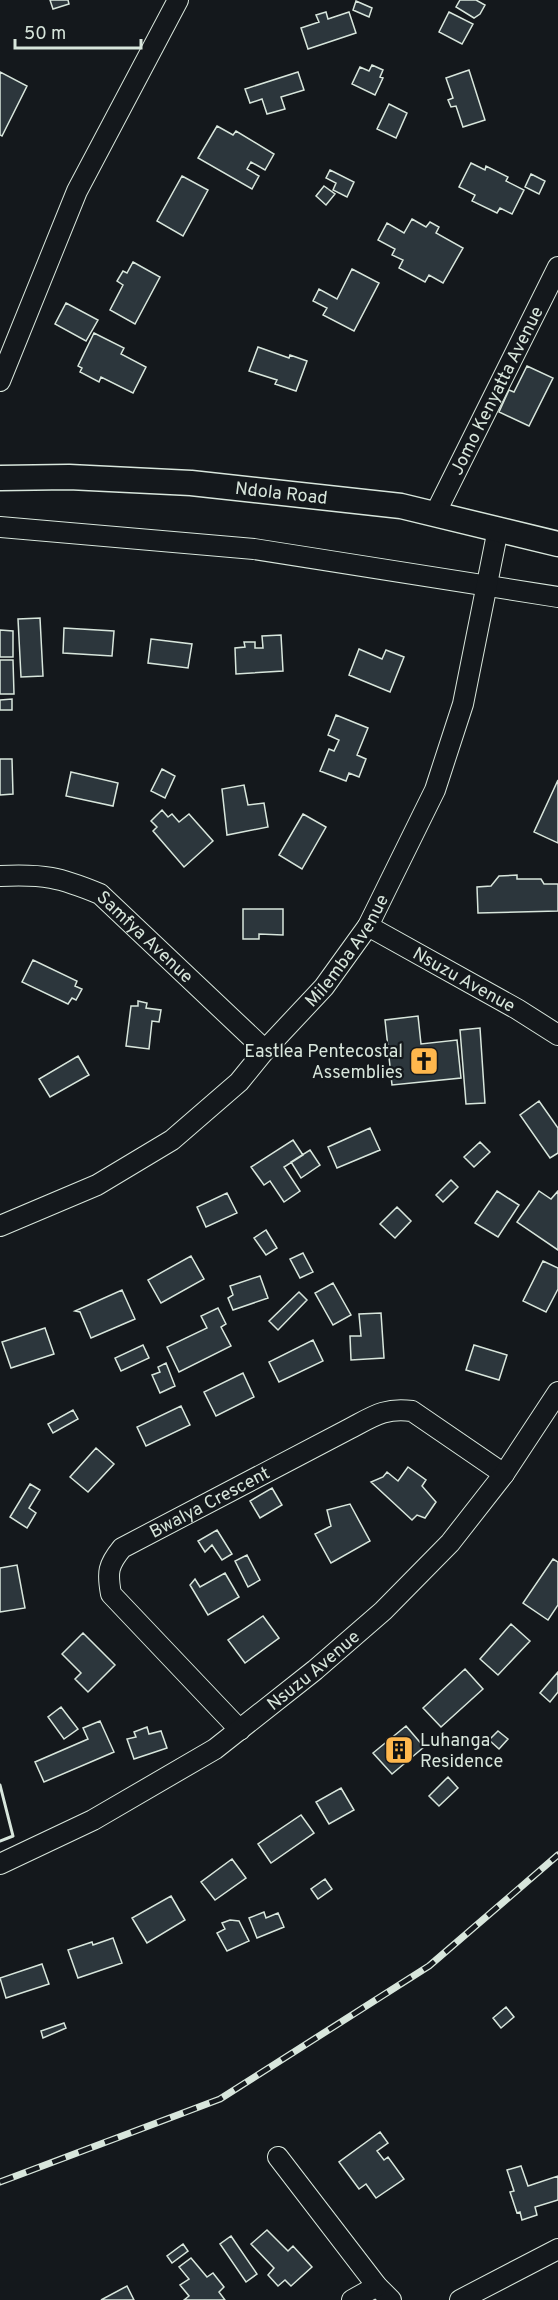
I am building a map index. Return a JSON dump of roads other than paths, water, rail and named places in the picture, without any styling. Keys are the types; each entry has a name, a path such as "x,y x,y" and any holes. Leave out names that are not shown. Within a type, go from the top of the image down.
{"main road":[{"name":"Ndola Road","path":"0,478 69,477 190,483 401,506 558,544"}],"street":[{"path":"0,381 77,191 178,0"},
{"name":"Jomo Kenyatta Avenue","path":"435,514 558,267"},
{"path":"0,526 254,549 558,597"},
{"name":"Milemba Avenue","path":"0,1226 97,1185 172,1140 239,1082 324,987 368,926 435,790 463,704 498,529"},
{"name":"Samfya Avenue","path":"0,876 36,874 67,880 100,894 266,1050"},
{"name":"Nsuzu Avenue","path":"368,926 518,1009 558,1035"},
{"name":"Nsuzu Avenue","path":"0,1864 93,1820 215,1749 315,1670 382,1611 450,1543 504,1474 558,1392"},
{"name":"Bwalya Crescent","path":"240,1730 111,1594 108,1579 110,1563 122,1548 348,1428 383,1412 396,1409 412,1412 504,1474"},
{"path":"278,2157 384,2293 352,2300"},
{"path":"460,2300 558,2249"}],"railway":[{"path":"0,2182 220,2099 429,1966 558,1855"}],"place":[{"name":"Eastlea Pentecostal Assemblies","path":"424,1061"},
{"name":"Luhanga Residence","path":"399,1750"}]}
